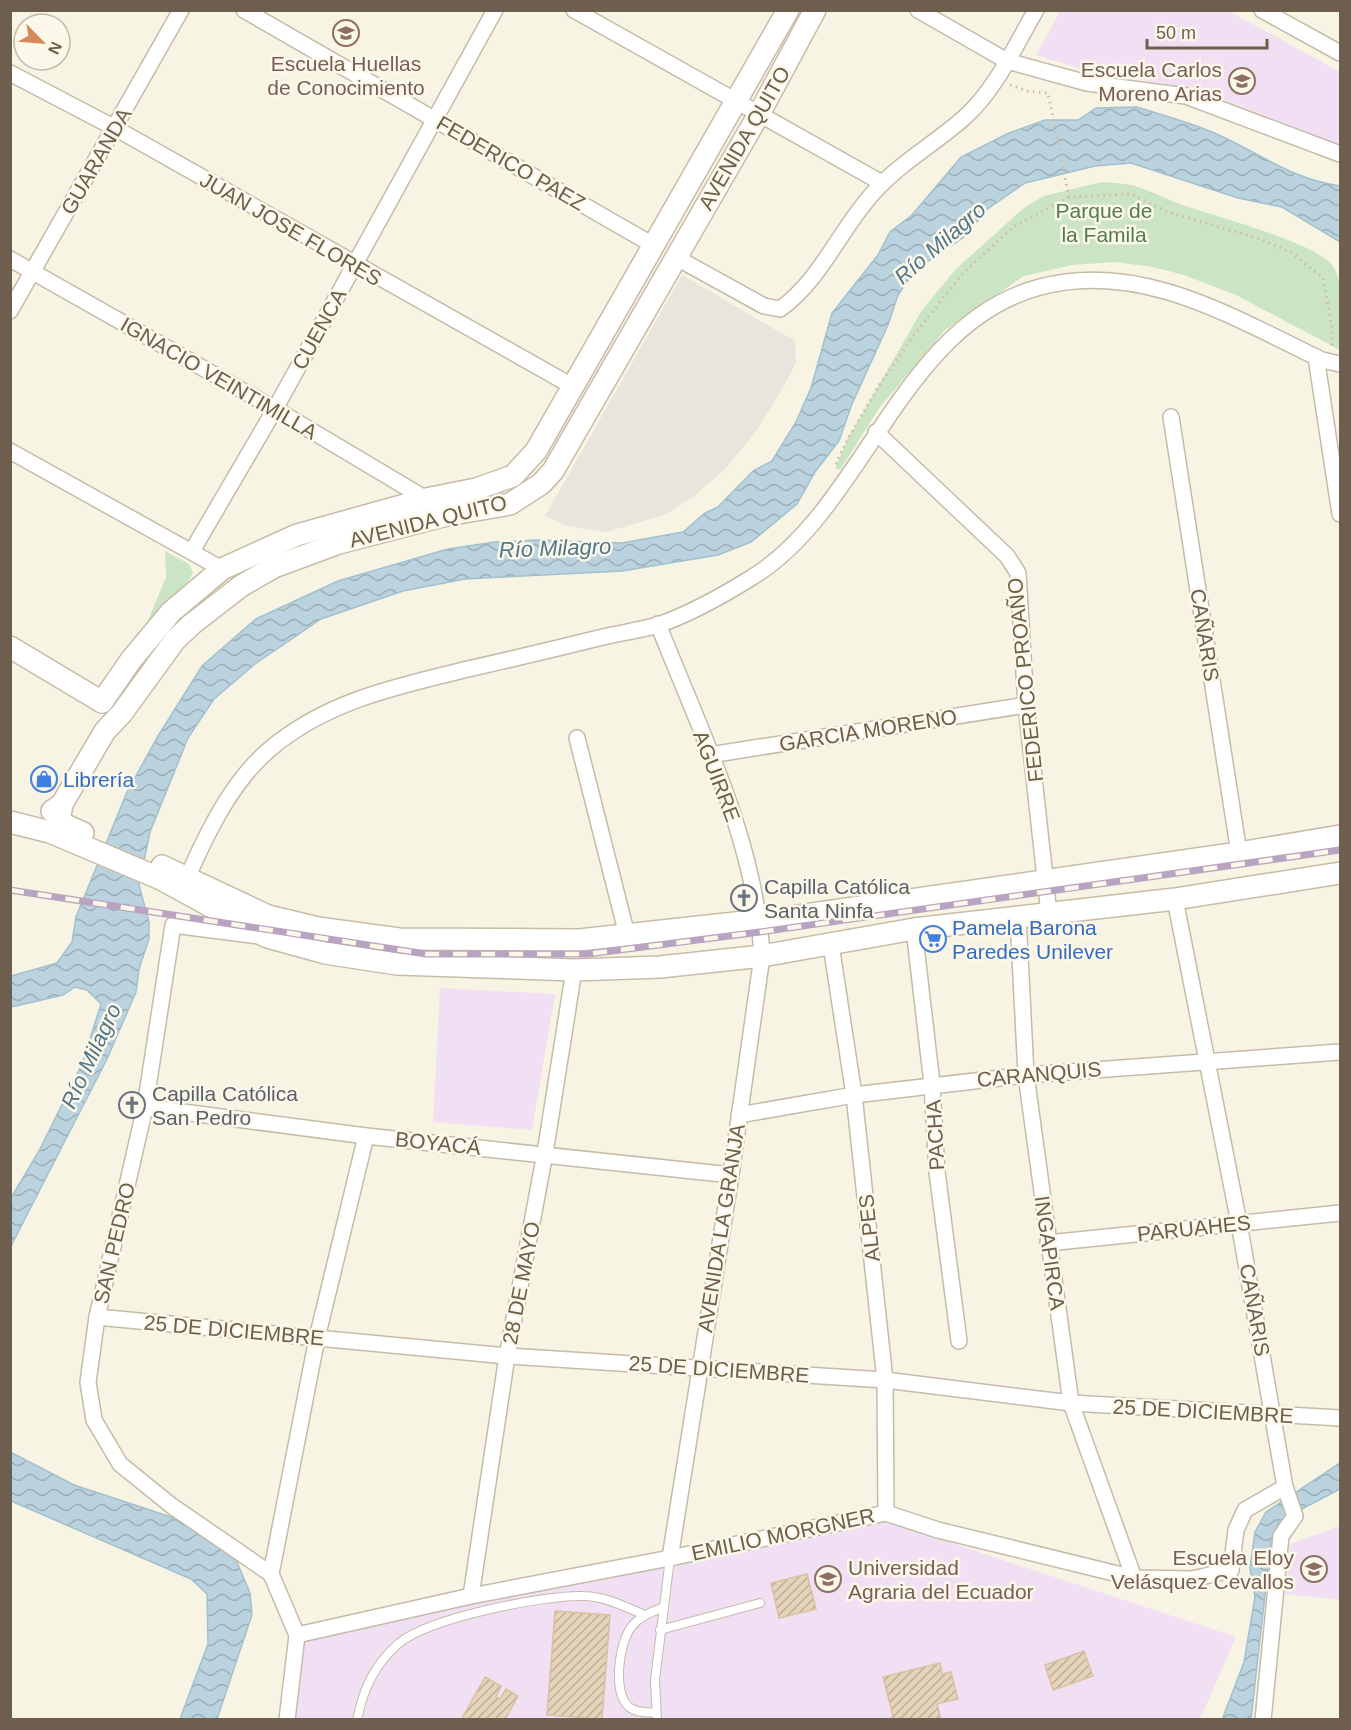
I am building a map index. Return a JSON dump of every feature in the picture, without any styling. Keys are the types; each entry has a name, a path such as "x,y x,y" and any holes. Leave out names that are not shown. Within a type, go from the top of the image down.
{"main road":[{"name":"AVENIDA QUITO","path":"102,702 131,660 171,612 222,569 297,535 426,499 476,489 513,477 536,451 788,10"},
{"name":"AVENIDA QUITO","path":"16,823 62,804 105,731 122,713 175,640 241,586 303,555 390,529 510,504 541,484 563,456 759,114 815,10"},
{"path":"10,647 102,702 106,715 105,731"},
{"path":"62,804 59,822 67,831"},
{"path":"16,823 67,831 163,873 267,937 325,953 397,964 574,970 660,967 762,956 914,929 1175,898 1341,873"},
{"path":"163,873 188,876 268,915 318,928 399,939 579,940 759,927 1046,880 1341,836"}],"street":[{"name":"GUARANDA","path":"10,312 181,10"},
{"name":"FEDERICO PAEZ","path":"244,10 653,244"},
{"name":"CUENCA","path":"192,551 275,409 495,10"},
{"path":"573,10 882,183"},
{"path":"918,10 1007,61 1087,83 1186,96 1341,154"},
{"path":"677,258 764,306 780,309 798,296 882,183 896,168 964,118 982,99 1036,10"},
{"path":"1262,10 1341,53"},
{"name":"JUAN JOSE FLORES","path":"10,73 115,128 354,266 572,386"},
{"name":"IGNACIO VEINTIMILLA","path":"10,259 275,409 426,499"},
{"path":"188,876 202,843 251,767 269,749 314,718 387,688 658,624 711,601 755,576 798,541 876,432 927,366 966,326 999,303 1039,287 1071,282 1118,282 1148,285 1186,296 1316,357 1339,364"},
{"path":"1316,357 1341,514"},
{"name":"CAÑARIS","path":"1171,417 1239,853"},
{"name":"FEDERICO PROAÑO","path":"876,432 1007,556 1018,573 1026,705 1049,914"},
{"path":"10,451 222,569"},
{"name":"AGUIRRE","path":"658,624 741,840 759,927"},
{"name":"GARCIA MORENO","path":"710,755 1026,705"},
{"path":"577,738 627,935"},
{"name":"CAÑARIS","path":"1175,898 1239,1223 1286,1490 1295,1516 1281,1536 1263,1719"},
{"name":"INGAPIRCA","path":"1018,917 1026,1075 1071,1403 1134,1578"},
{"name":"SAN PEDRO","path":"267,937 173,925 145,1107 97,1317 88,1382 94,1420 120,1464 172,1506 271,1574"},
{"name":"AVENIDA LA GRANJA","path":"670,1558 731,1175 762,956 759,927"},
{"name":"PACHA","path":"914,929 932,1084 937,1172 959,1341"},
{"name":"ALPES","path":"831,945 854,1095 885,1380 886,1513"},
{"name":"28 DE MAYO","path":"471,1596 507,1356 546,1153 574,970"},
{"name":"CARANQUIS","path":"739,1114 932,1084 1207,1060 1341,1052"},
{"name":"BOYACÁ","path":"145,1107 366,1136 546,1153 731,1175"},
{"path":"287,1719 297,1635 271,1574 317,1338 366,1136"},
{"name":"PARUAHES","path":"1048,1243 1341,1213"},
{"name":"25 DE DICIEMBRE","path":"97,1317 507,1356 885,1380 1071,1403 1341,1418"},
{"name":"EMILIO MORGNER","path":"297,1635 471,1596 886,1513 938,1530 1134,1578 1192,1579 1232,1570 1236,1530 1245,1510 1286,1490"}],"lane":[{"path":"664,1607 645,1615 631,1627 622,1647 619,1675 622,1696 628,1706 638,1712 656,1716 655,1680 660,1630 664,1607 670,1558"},
{"path":"357,1719 363,1693 375,1669 399,1644 421,1630 546,1598 585,1596 607,1600 645,1615"},
{"path":"660,1630 760,1604"}],"path":[{"path":"995,79 1027,91 1048,93 1070,197"}],"shaded area":[{"name":"Escuela Carlos Moreno Arias","path":"1061,10 1229,11 1340,72 1340,145 1194,88 1095,73 1036,55"},
{"path":"682,275 795,341 796,363 780,393 754,434 724,470 694,496 665,515 606,532 567,526 545,516"},
{"path":"440,988 555,994 532,1130 433,1122"},
{"name":"Universidad Agraria del Ecuador","path":"885,1521 1236,1637 1200,1719 296,1720 305,1638"},
{"name":"Escuela Eloy Velásquez Cevallos","path":"1340,1526 1340,1600 1285,1594 1290,1544"}],"green space":[{"name":"Parque de la Famila","path":"1102,182 1140,188 1185,206 1286,239 1322,257 1332,265 1339,282 1342,306 1340,350 1236,295 1184,275 1153,267 1115,262 1072,265 1024,276 945,330 880,407 840,470 835,468 847,440 922,310 955,270 1025,207 1044,196"},
{"path":"165,551 189,564 193,573 190,579 147,623 166,577"}],"water":[{"name":"Río Milagro","path":"1137,107 1212,132 1289,171 1340,186 1340,242 1282,207 1238,198 1131,163 1095,166 1025,183 986,210 967,235 915,270 898,295 888,325 852,404 839,441 815,472 797,504 751,542 718,555 622,571 465,579 403,591 321,619 255,664 214,699 188,738 150,832 139,885 149,922 149,939 139,969 136,992 107,1059 11,1246 11,1198 39,1151 82,1064 101,1004 87,990 75,987 63,995 11,1007 11,976 57,963 72,942 76,917 127,792 158,736 202,666 256,619 338,581 448,549 495,542 538,540 622,543 683,532 705,513 718,507 753,471 772,461 796,422 811,388 832,313 878,255 890,232 912,215 961,157 1009,133 1045,120 1078,120 1096,108"},
{"path":"10,1452 74,1485 168,1516 197,1529 236,1560 250,1593 252,1615 217,1719 180,1719 208,1644 207,1594 191,1579 11,1501"},
{"path":"1340,1463 1340,1489 1279,1521 1271,1542 1251,1719 1222,1720 1244,1662 1255,1597 1250,1568 1255,1532 1266,1512"}],"building":[{"path":"807,1574 816,1609 779,1618 771,1583"},
{"path":"555,1611 610,1615 602,1719 547,1715"},
{"path":"1084,1651 1093,1676 1053,1690 1045,1665"},
{"path":"940,1663 942,1674 951,1672 958,1699 937,1704 941,1720 889,1720 893,1716 883,1677"},
{"path":"485,1677 501,1686 496,1697 500,1699 506,1689 518,1696 505,1720 461,1720"}],"railway":[{"path":"10,890 426,954 588,954 1340,850"}],"place":[{"name":"Escuela Huellas de Conocimiento","path":"346,33"},
{"name":"Escuela Carlos Moreno Arias","path":"1242,81"},
{"name":"Librería","path":"44,779"},
{"name":"Capilla Católica Santa Ninfa","path":"744,898"},
{"name":"Pamela Barona Paredes Unilever","path":"933,939"},
{"name":"Capilla Católica San Pedro","path":"132,1105"},
{"name":"Escuela Eloy Velásquez Cevallos","path":"1314,1569"},
{"name":"Universidad Agraria del Ecuador","path":"828,1579"}]}
